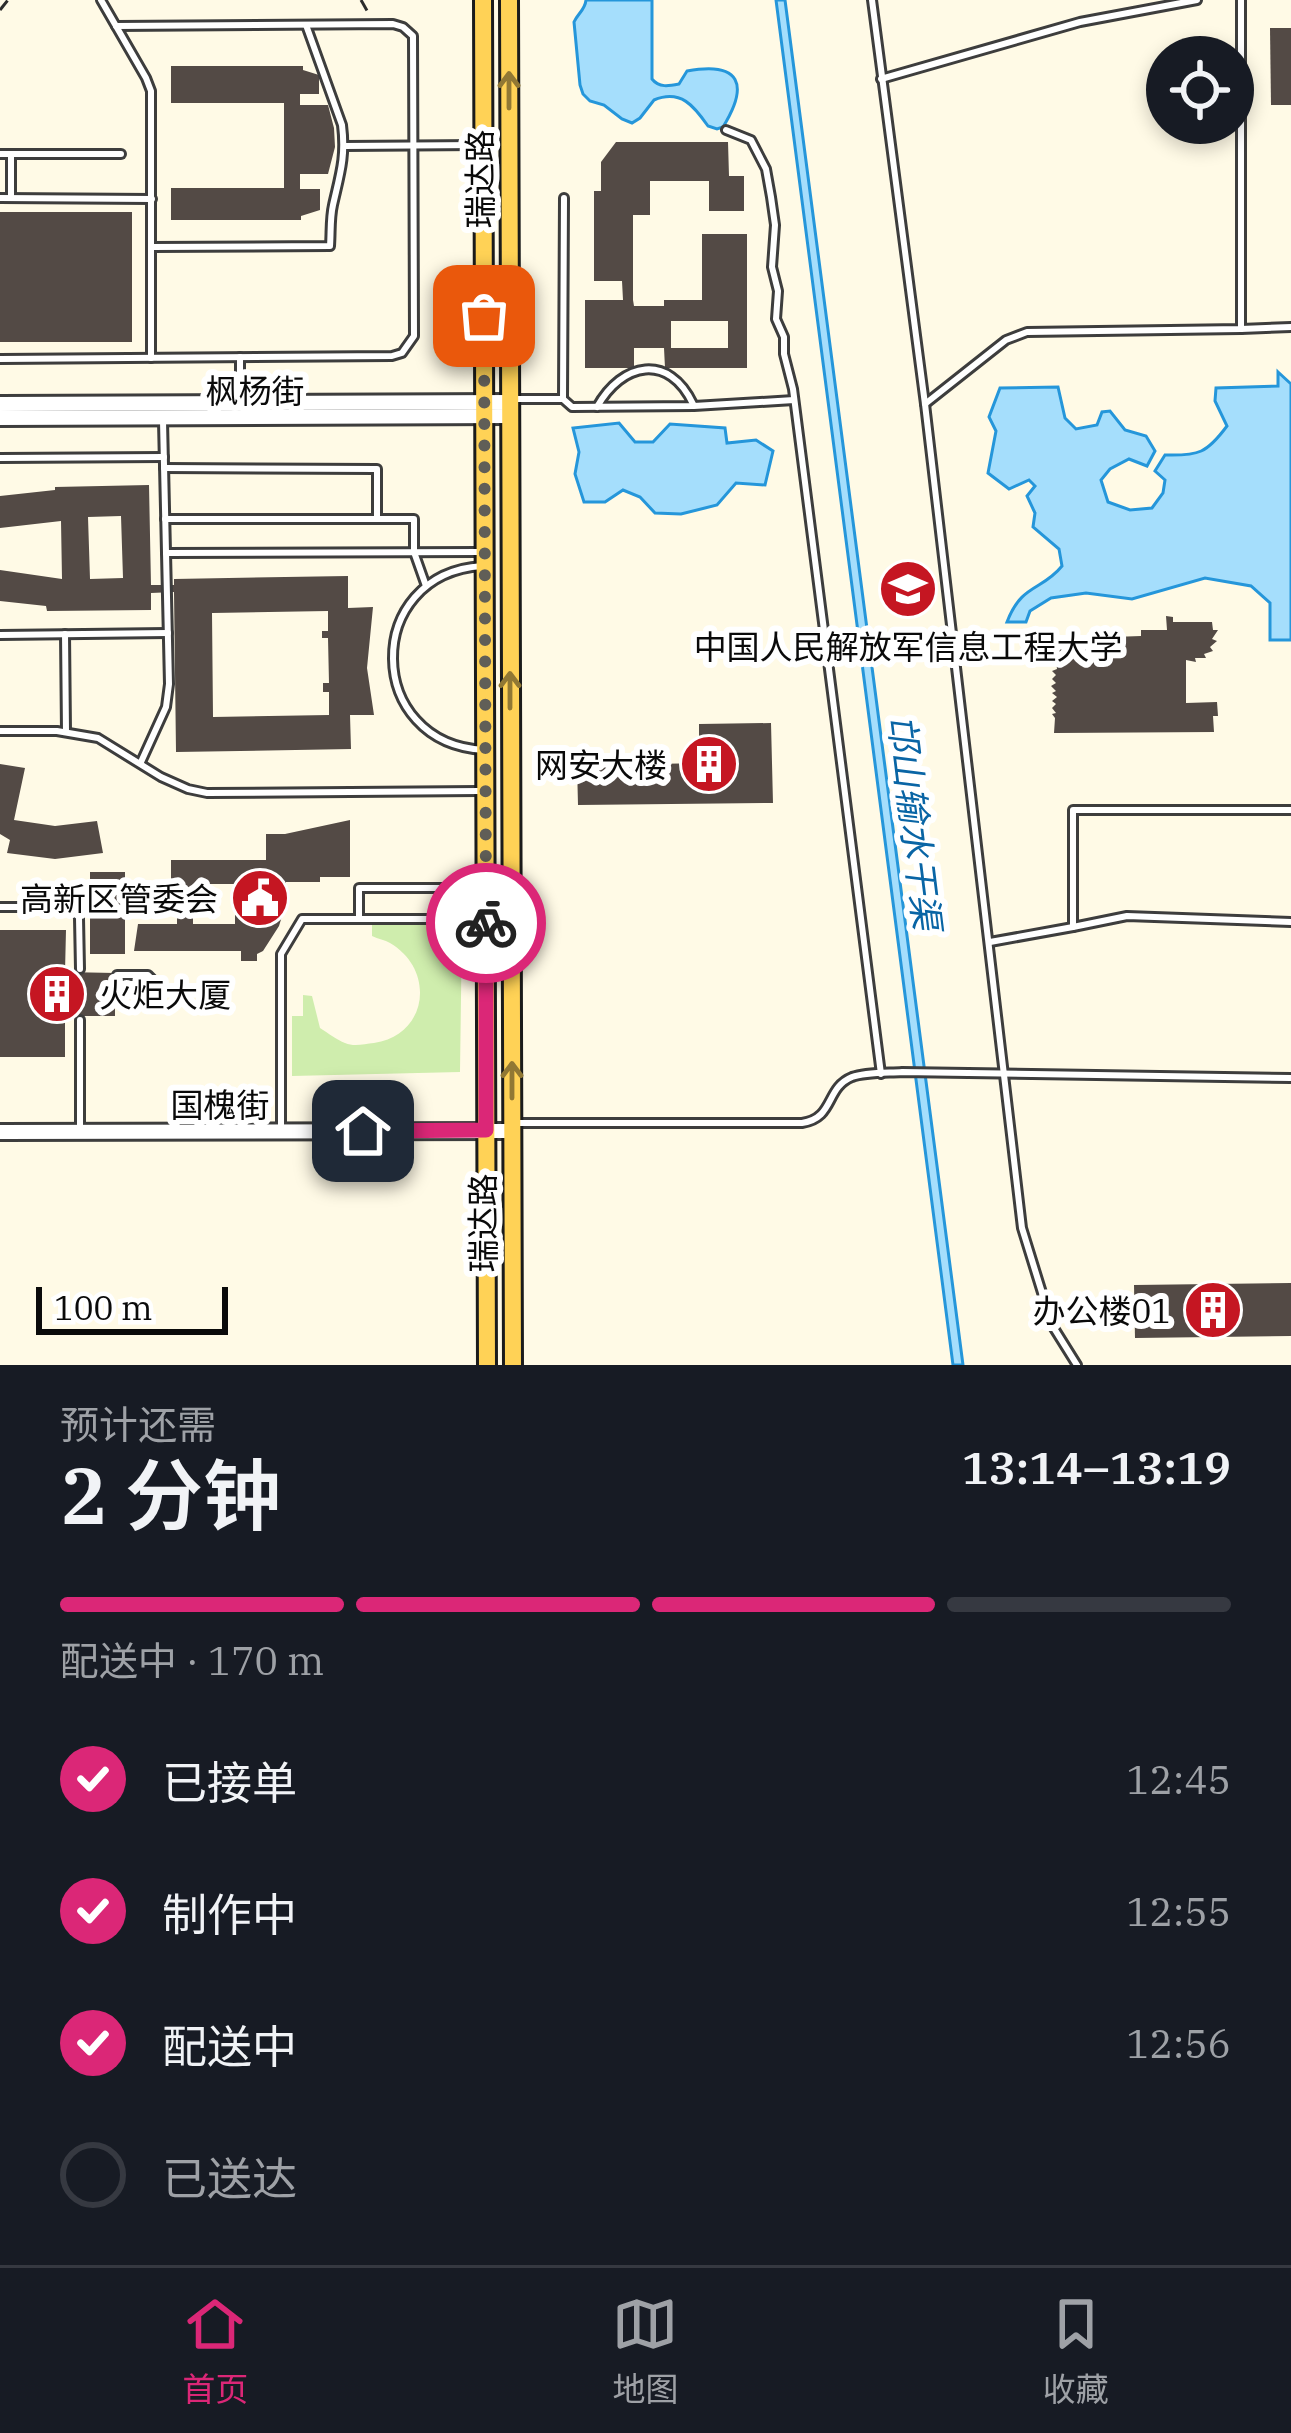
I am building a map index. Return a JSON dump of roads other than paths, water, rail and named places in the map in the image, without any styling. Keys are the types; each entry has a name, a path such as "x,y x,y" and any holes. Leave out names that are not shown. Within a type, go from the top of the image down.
{"main road":[{"name":"瑞达路","path":"483,0 487,1365"},
{"name":"瑞达路","path":"508,0 513,1365"}],"street":[{"name":"枫杨街","path":"0,404 484,409"},
{"name":"枫杨街","path":"0,418 163,418 510,406"},
{"name":"国槐街","path":"0,1132 512,1127"}],"lane":[{"path":"101,0 151,92 151,358"},
{"path":"872,0 925,404 1022,1228 1052,1325 1077,1365"},
{"path":"881,79 1080,22 1196,0"},
{"path":"1241,0 1241,329"},
{"path":"0,359 392,356 414,336 412,36 403,27 374,24 116,26"},
{"path":"152,247 330,246 345,158 342,125 306,25"},
{"path":"726,130 751,140 766,169 775,224 776,319 784,337 794,400 881,1074"},
{"path":"344,146 484,146"},
{"path":"0,154 121,154"},
{"path":"11,154 11,198"},
{"path":"0,198 152,199"},
{"path":"564,198 563,399 572,407 794,400"},
{"path":"925,404 1006,340 1027,332 1291,327"},
{"path":"240,357 240,404"},
{"path":"597,407 614,382 650,370 674,376 694,406"},
{"path":"510,406 563,399"},
{"path":"140,764 166,707 169,684 163,418"},
{"path":"0,458 164,457"},
{"path":"164,469 377,469 377,520"},
{"path":"165,519 414,520 414,553 426,586"},
{"path":"166,553 414,553 485,561"},
{"path":"485,561 426,586 403,614 394,638 392,665 412,716 432,734 458,746 486,750"},
{"path":"0,635 168,633"},
{"path":"65,634 66,732"},
{"path":"0,731 66,732 98,738 174,783 207,793 485,791"},
{"path":"1073,927 1073,810 1291,811"},
{"path":"359,919 359,888 485,888"},
{"path":"0,907 76,911 80,969"},
{"path":"990,942 1127,916 1291,922"},
{"path":"281,1131 281,954 302,919 486,919"},
{"path":"117,975 148,975 159,986"},
{"path":"80,1020 80,1132"},
{"path":"512,1127 802,1123 816,1121 825,1113 839,1086 853,1076 902,1072 1291,1078"}],"water":[{"path":"586,0 652,0 652,79 668,86 679,84 687,71 729,73 735,80 736,99 723,127 708,126 679,98 654,100 632,123 590,101 580,85 574,22"},
{"path":"776,0 785,0 963,1365 953,1365"},
{"path":"1278,372 1291,384 1291,640 1270,640 1270,603 1251,586 1205,578 1132,599 1086,593 1051,598 1030,611 1026,622 1007,622 1019,600 1062,566 1059,549 1033,527 1035,513 1027,496 1035,486 1029,480 1009,489 988,473 996,431 989,417 1000,388 1058,387 1065,418 1076,429 1097,425 1102,412 1110,411 1125,430 1146,436 1155,451 1147,466 1129,459 1101,480 1108,502 1130,510 1152,508 1163,493 1165,480 1155,471 1165,455 1201,451 1227,426 1215,401 1216,388 1278,386"},
{"path":"619,423 635,442 653,442 670,424 725,428 727,443 756,440 773,451 765,485 736,483 717,505 681,514 655,513 640,497 623,490 605,502 584,502 575,474 579,452 573,428"}],"place":[{"name":"中国人民解放军信息工程大学","path":"908,589"},
{"name":"网安大楼","path":"709,764"},
{"name":"高新区管委会","path":"260,898"},
{"name":"火炬大厦","path":"57,994"},
{"name":"办公楼01","path":"1213,1310"}],"water label":[{"name":"邙山输水干渠","path":"915,822"}]}
